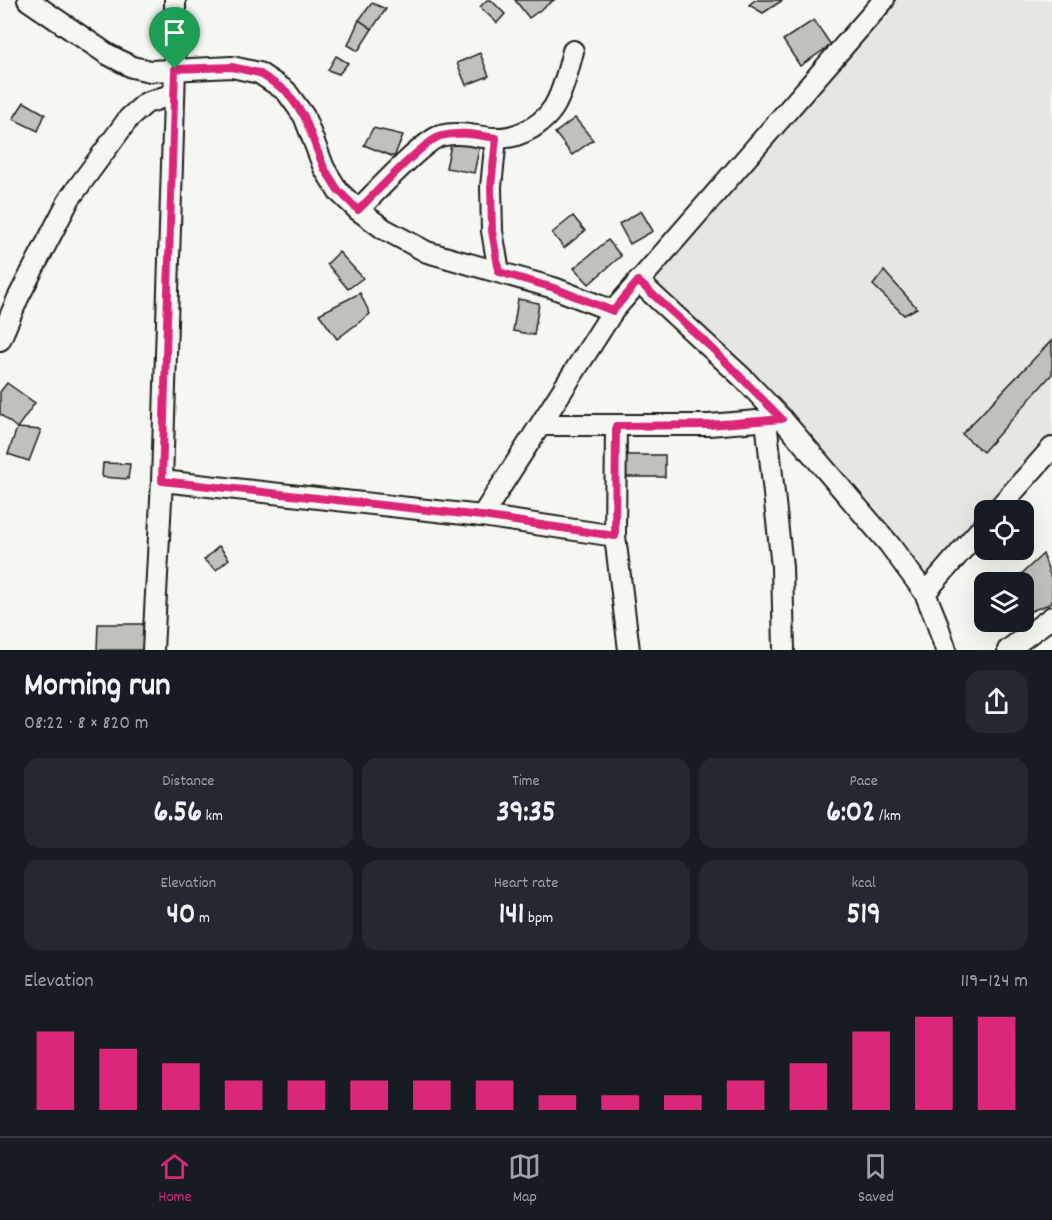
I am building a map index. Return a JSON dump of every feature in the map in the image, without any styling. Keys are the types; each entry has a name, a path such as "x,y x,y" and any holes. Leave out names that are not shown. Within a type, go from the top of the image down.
{"street":[{"path":"28,0 107,54 132,67 150,71 232,67 259,73 286,91 304,116 324,168 338,190 358,210 384,229 427,252 554,288 613,311"},
{"path":"153,650 162,481 175,69 175,0"},
{"path":"482,516 613,311 884,0"},
{"path":"358,210 423,146 438,137 462,133 496,138 520,134 539,123 557,102 573,51"},
{"path":"0,340 18,298 70,198 129,118 146,103 174,94"},
{"path":"496,138 491,187 492,231 499,272"},
{"path":"638,281 722,358 774,419 889,544 925,593 946,650"},
{"path":"541,425 709,425 774,419"},
{"path":"774,419 784,650"},
{"path":"616,426 615,536 629,650"},
{"path":"1006,500 1052,448"},
{"path":"162,481 482,516 615,536"},
{"path":"925,593 974,537"},
{"path":"1008,650 1052,617"}],"shaded area":[{"path":"884,0 1052,0 1052,448 1006,500 974,500 974,537 925,593 782,419 638,281"}],"building":[{"path":"487,0 491,0 505,14 497,23 480,7"},
{"path":"515,0 554,0 529,18"},
{"path":"755,0 783,0 763,13 749,5"},
{"path":"372,3 386,9 372,29 359,20"},
{"path":"359,20 372,29 358,51 348,45"},
{"path":"814,20 831,45 800,66 783,40"},
{"path":"480,53 489,76 466,85 457,63"},
{"path":"336,56 348,63 339,74 328,70"},
{"path":"24,102 45,114 38,131 13,119"},
{"path":"575,118 593,140 572,155 555,133"},
{"path":"373,128 403,135 394,157 364,145"},
{"path":"452,140 480,145 474,173 446,168"},
{"path":"641,211 653,231 630,244 619,224"},
{"path":"573,216 585,231 564,248 552,233"},
{"path":"608,240 621,256 589,284 574,268"},
{"path":"339,252 363,278 348,289 327,264"},
{"path":"884,271 917,308 904,315 873,285"},
{"path":"360,293 370,314 337,339 319,314"},
{"path":"518,299 539,303 534,335 513,331"},
{"path":"1052,340 1052,374 983,452 962,434"},
{"path":"7,383 35,403 17,428 0,414 0,392"},
{"path":"17,428 41,430 29,461 8,454"},
{"path":"622,455 665,455 665,477 622,477"},
{"path":"103,463 130,464 128,479 102,477"},
{"path":"219,546 229,559 216,570 204,560"},
{"path":"1043,554 1052,581 1052,603 1034,610 1034,572 1024,572"},
{"path":"98,624 148,624 148,650 97,650"}],"route":[{"path":"232,67 259,73 286,91 304,116 324,168 338,190 358,210 423,146 438,137 462,133 496,138 491,187 492,231 499,272 554,288 613,311 638,281 715,351 782,419 709,425 616,426 615,536 482,516 162,481 175,69 232,67"}]}
